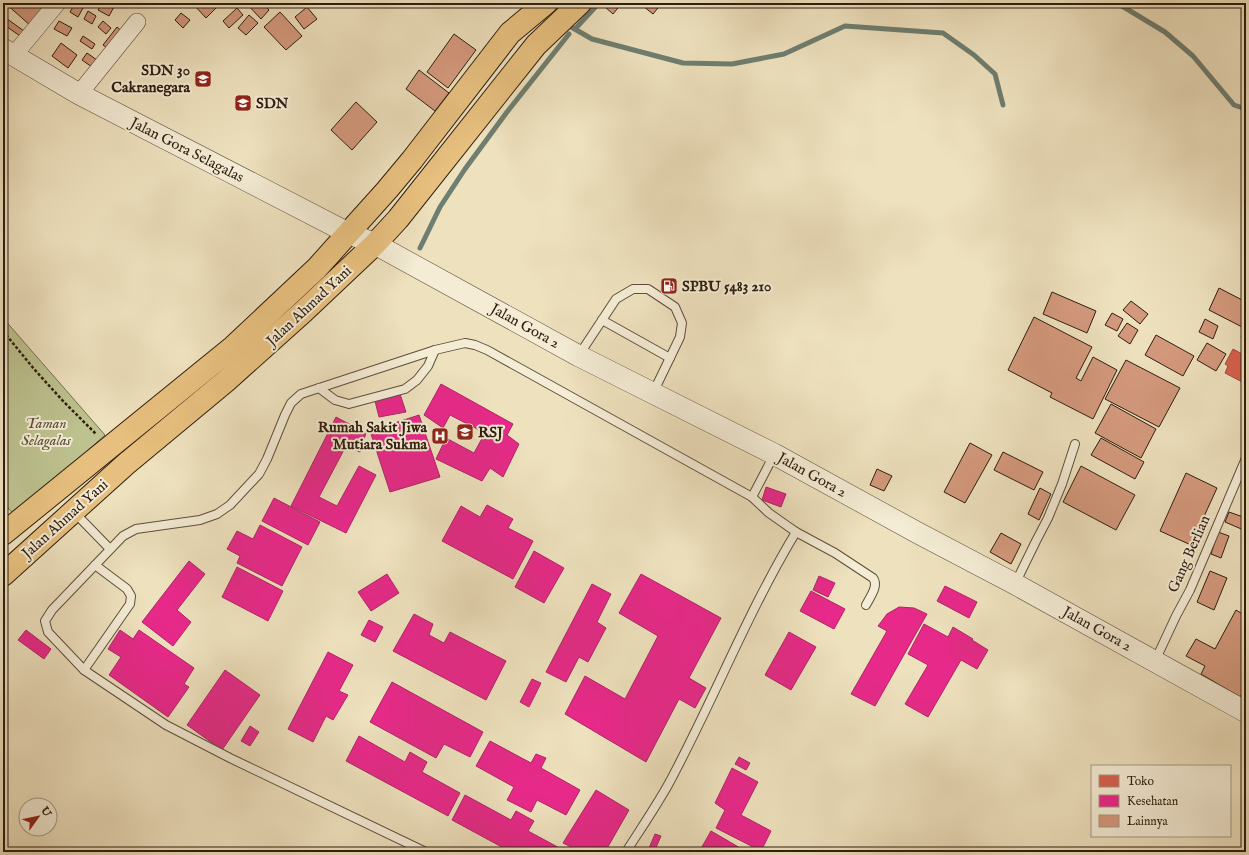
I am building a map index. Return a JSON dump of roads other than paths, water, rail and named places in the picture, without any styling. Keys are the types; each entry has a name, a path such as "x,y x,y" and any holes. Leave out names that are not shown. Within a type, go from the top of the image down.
{"highway":[{"path":"3,534 233,347 326,259 412,160 510,33 546,3"},
{"name":"Jalan Ahmad Yani","path":"3,574 126,464 226,381 304,311 375,244 398,219 536,45 577,6"},
{"path":"493,55 516,70"}],"street":[{"path":"8,54 57,3"},
{"path":"79,94 137,22"},
{"name":"Jalan Gora Selagalas","path":"8,54 79,94 348,233 375,244"},
{"name":"Jalan Gora 2","path":"375,244 579,356 774,454 911,530 1015,584 1156,661 1246,712"}],"lane":[{"path":"579,356 616,299 633,288 648,289 675,307 682,323 680,337 653,393"},
{"path":"602,320 670,358"},
{"path":"426,852 230,758 166,725 84,670 48,632 45,621 52,610 123,536 136,529 200,520 217,514 230,505 259,474 291,403 301,394 435,350 465,343 475,345 752,497 769,513 796,532 835,553 873,578 876,582 876,586 866,605"},
{"path":"319,388 335,400 349,404 405,388 417,380 428,366 435,350"},
{"path":"1015,584 1048,518 1062,484 1075,444"},
{"path":"752,497 774,454"},
{"name":"Gang Berlian","path":"1156,661 1176,616 1190,590 1246,458"},
{"path":"73,511 110,549"},
{"path":"626,852 667,786 723,674 750,615 778,562 796,532"},
{"path":"84,670 130,604 131,596 127,589 95,565"}],"waterway":[{"path":"575,29 599,3"},
{"path":"1117,3 1165,32 1193,56 1234,105 1246,109"},
{"path":"566,24 592,39 683,63 732,64 784,54 845,26 943,33 974,55 995,74 1003,105"},
{"path":"420,248 440,207 465,169 507,112 569,34"}],"place":[{"name":"SDN 30 Cakranegara","path":"203,79"},
{"name":"SDN","path":"243,103"},
{"name":"SPBU 5483 210","path":"669,286"},
{"name":"RSJ","path":"465,432"},
{"name":"Rumah Sakit Jiwa Mutiara Sukma","path":"440,436"}],"park label":[{"name":"Taman Selagalas","path":"46,432"}]}
